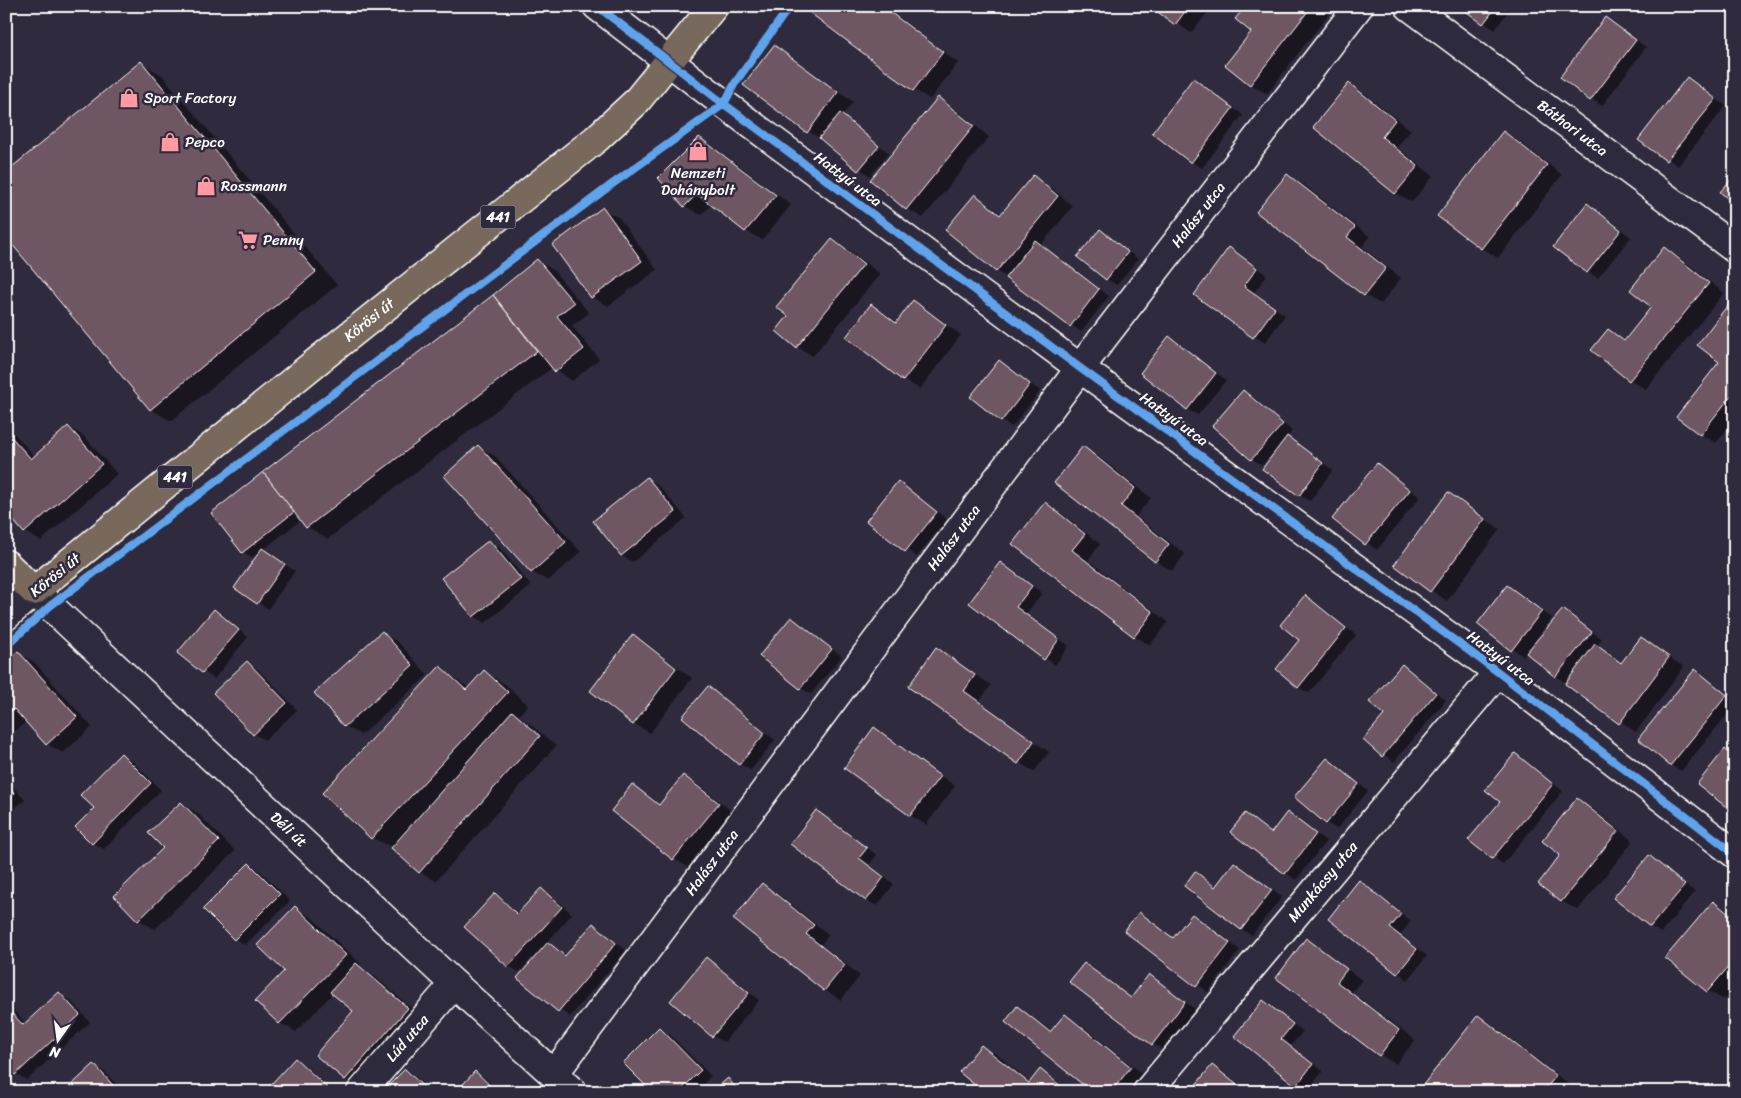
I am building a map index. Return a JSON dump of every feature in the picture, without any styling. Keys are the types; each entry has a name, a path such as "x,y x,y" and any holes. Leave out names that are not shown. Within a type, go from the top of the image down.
{"main road":[{"name":"Kőrösi út","path":"34,591 315,362 596,139 635,103 714,6"},
{"name":"Déli út","path":"6,564 34,591"}],"street":[{"name":"Hattyú utca","path":"598,6 670,60 724,104 1080,368 1498,672 1735,854"},
{"name":"Halász utca","path":"564,1083 1080,368 1359,6"},
{"name":"Báthori utca","path":"1409,6 1735,249"},
{"name":"Kőrösi út","path":"6,616 34,591"},
{"name":"Déli út","path":"34,591 454,984 564,1083"},
{"name":"Munkácsy utca","path":"1147,1092 1498,672"},
{"name":"Lúd utca","path":"361,1092 454,984"}],"building":[{"path":"801,6 882,6 943,52 913,91"},
{"path":"1150,6 1189,6 1175,25"},
{"path":"1246,6 1312,6 1250,85 1225,65 1251,32 1235,19"},
{"path":"1459,6 1497,6 1483,24"},
{"path":"1605,17 1636,40 1590,101 1560,77"},
{"path":"774,45 838,92 807,133 743,85"},
{"path":"141,61 316,272 150,410 6,237 6,172"},
{"path":"1687,77 1716,99 1666,161 1638,140"},
{"path":"1193,78 1233,108 1191,163 1152,133"},
{"path":"1349,83 1395,120 1382,137 1418,166 1395,194 1313,127"},
{"path":"938,97 974,126 906,210 870,180"},
{"path":"840,113 879,146 858,171 819,138"},
{"path":"1503,131 1547,165 1481,249 1437,216"},
{"path":"699,137 776,195 745,232 697,194 684,207 658,178"},
{"path":"1287,174 1355,227 1347,237 1386,268 1364,296 1256,212"},
{"path":"1033,175 1058,196 996,272 945,230 975,194 1000,215"},
{"path":"1735,175 1735,205 1720,192"},
{"path":"1587,203 1621,230 1587,273 1553,247"},
{"path":"603,207 642,261 591,298 552,245"},
{"path":"1100,229 1128,252 1106,280 1077,257"},
{"path":"832,239 864,264 796,348 776,331 788,316 776,307"},
{"path":"1035,240 1099,289 1070,327 1005,278"},
{"path":"1229,247 1257,268 1244,286 1275,308 1253,338 1194,295"},
{"path":"1664,247 1709,283 1629,381 1591,350 1608,329 1624,341 1651,307 1630,290"},
{"path":"537,259 574,303 557,316 584,349 555,372 493,295"},
{"path":"493,295 537,351 306,528 263,472"},
{"path":"913,300 946,325 903,381 846,337 871,304 896,323"},
{"path":"1731,301 1735,304 1735,391 1700,435 1676,417 1719,362 1697,345"},
{"path":"1169,336 1216,373 1187,410 1140,373"},
{"path":"999,360 1030,384 1001,422 970,397"},
{"path":"1243,390 1283,424 1251,460 1212,426"},
{"path":"68,426 102,464 24,533 6,512 6,431 31,459"},
{"path":"1287,436 1323,463 1299,496 1262,469"},
{"path":"478,445 566,542 531,573 444,476"},
{"path":"1083,446 1135,488 1121,506 1169,544 1155,562 1054,483"},
{"path":"1377,463 1410,490 1365,545 1332,519"},
{"path":"263,472 294,512 242,553 211,513"},
{"path":"647,477 676,512 621,556 593,521"},
{"path":"898,481 937,512 905,552 866,521"},
{"path":"1448,492 1485,519 1430,592 1394,565"},
{"path":"1045,502 1085,534 1072,550 1153,612 1134,637 1012,544"},
{"path":"489,540 521,579 473,617 441,578"},
{"path":"262,548 285,564 257,604 234,588"},
{"path":"1000,562 1032,586 1016,607 1059,639 1044,660 969,603"},
{"path":"1507,585 1542,611 1511,651 1477,624"},
{"path":"1305,595 1346,628 1298,688 1276,669 1299,640 1280,625"},
{"path":"214,609 239,630 202,673 177,653"},
{"path":"1563,609 1592,632 1555,677 1526,653"},
{"path":"791,617 832,649 800,689 759,656"},
{"path":"382,631 413,665 344,727 314,693"},
{"path":"633,634 676,668 633,725 590,691"},
{"path":"1641,637 1669,657 1619,724 1565,684 1595,644 1621,663"},
{"path":"936,647 975,675 964,691 1034,741 1018,764 908,687"},
{"path":"18,651 77,717 46,745 14,709 6,716 6,662"},
{"path":"247,661 287,703 253,735 213,693"},
{"path":"1402,664 1436,693 1382,757 1363,740 1384,715 1369,702"},
{"path":"440,666 466,690 484,670 508,692 371,839 322,793"},
{"path":"1695,669 1727,695 1670,766 1638,739"},
{"path":"708,686 765,733 739,765 682,717"},
{"path":"512,711 540,736 419,873 391,848"},
{"path":"874,727 940,776 910,816 844,768"},
{"path":"1725,749 1735,757 1735,814 1697,784"},
{"path":"121,753 151,783 92,844 75,827 94,808 80,795"},
{"path":"1515,753 1553,784 1492,859 1468,840 1500,802 1485,790"},
{"path":"1327,758 1359,784 1326,824 1294,797"},
{"path":"683,775 719,803 673,860 611,811 632,784 659,805"},
{"path":"6,784 15,793 6,801"},
{"path":"1577,798 1618,831 1561,902 1538,884 1560,855 1542,841"},
{"path":"181,802 219,841 138,921 114,896 163,848 148,833"},
{"path":"816,810 867,848 859,858 884,877 866,901 790,844"},
{"path":"1287,812 1316,834 1285,874 1230,832 1245,813 1271,833"},
{"path":"1649,855 1685,885 1650,927 1613,898"},
{"path":"1234,862 1272,890 1241,930 1184,886 1195,871 1215,887"},
{"path":"249,863 280,894 234,940 203,909"},
{"path":"1359,880 1401,914 1390,928 1417,949 1397,974 1328,919"},
{"path":"762,883 814,925 806,934 845,965 824,991 733,919"},
{"path":"541,888 562,907 508,967 464,927 495,893 517,914"},
{"path":"1713,901 1735,919 1735,959 1707,992 1665,958"},
{"path":"295,906 346,955 279,1024 255,1001 284,971 257,945"},
{"path":"1139,912 1173,938 1192,914 1230,943 1196,987 1124,931"},
{"path":"593,923 616,943 558,1012 517,978 548,942 565,956"},
{"path":"1306,938 1347,969 1337,982 1399,1030 1379,1056 1276,978"},
{"path":"706,957 749,993 712,1037 670,1001"},
{"path":"356,963 408,1008 345,1080 315,1055 353,1011 330,992"},
{"path":"1084,963 1131,998 1149,974 1185,1002 1152,1045 1069,982"},
{"path":"59,992 80,1015 15,1075 6,1065 6,1007 23,1025"},
{"path":"1263,1000 1293,1024 1281,1039 1313,1064 1296,1086 1234,1036"},
{"path":"1017,1006 1050,1032 1065,1014 1131,1067 1111,1092 1092,1092 1005,1022"},
{"path":"1478,1015 1556,1076 1543,1092 1421,1092 1419,1090"},
{"path":"659,1027 701,1070 679,1092 652,1092 623,1063"},
{"path":"981,1045 1029,1083 1040,1069 1068,1092 983,1092 959,1072"},
{"path":"295,1058 332,1092 264,1092"},
{"path":"94,1064 119,1092 64,1092"},
{"path":"1212,1065 1246,1092 1190,1092"},
{"path":"405,1069 429,1092 394,1092 388,1086"},
{"path":"475,1071 497,1092 456,1092"},
{"path":"728,1078 739,1092 712,1092"}],"cycle path":[{"path":"597,6 724,104 1080,368 1498,672 1735,854"},
{"path":"6,646 50,606 611,185 724,104 735,83 790,6"}],"place":[{"name":"Sport Factory","path":"129,98"},
{"name":"Pepco","path":"170,142"},
{"name":"Nemzeti Dohánybolt","path":"698,151"},
{"name":"Rossmann","path":"206,186"},
{"name":"Penny","path":"248,240"}]}
